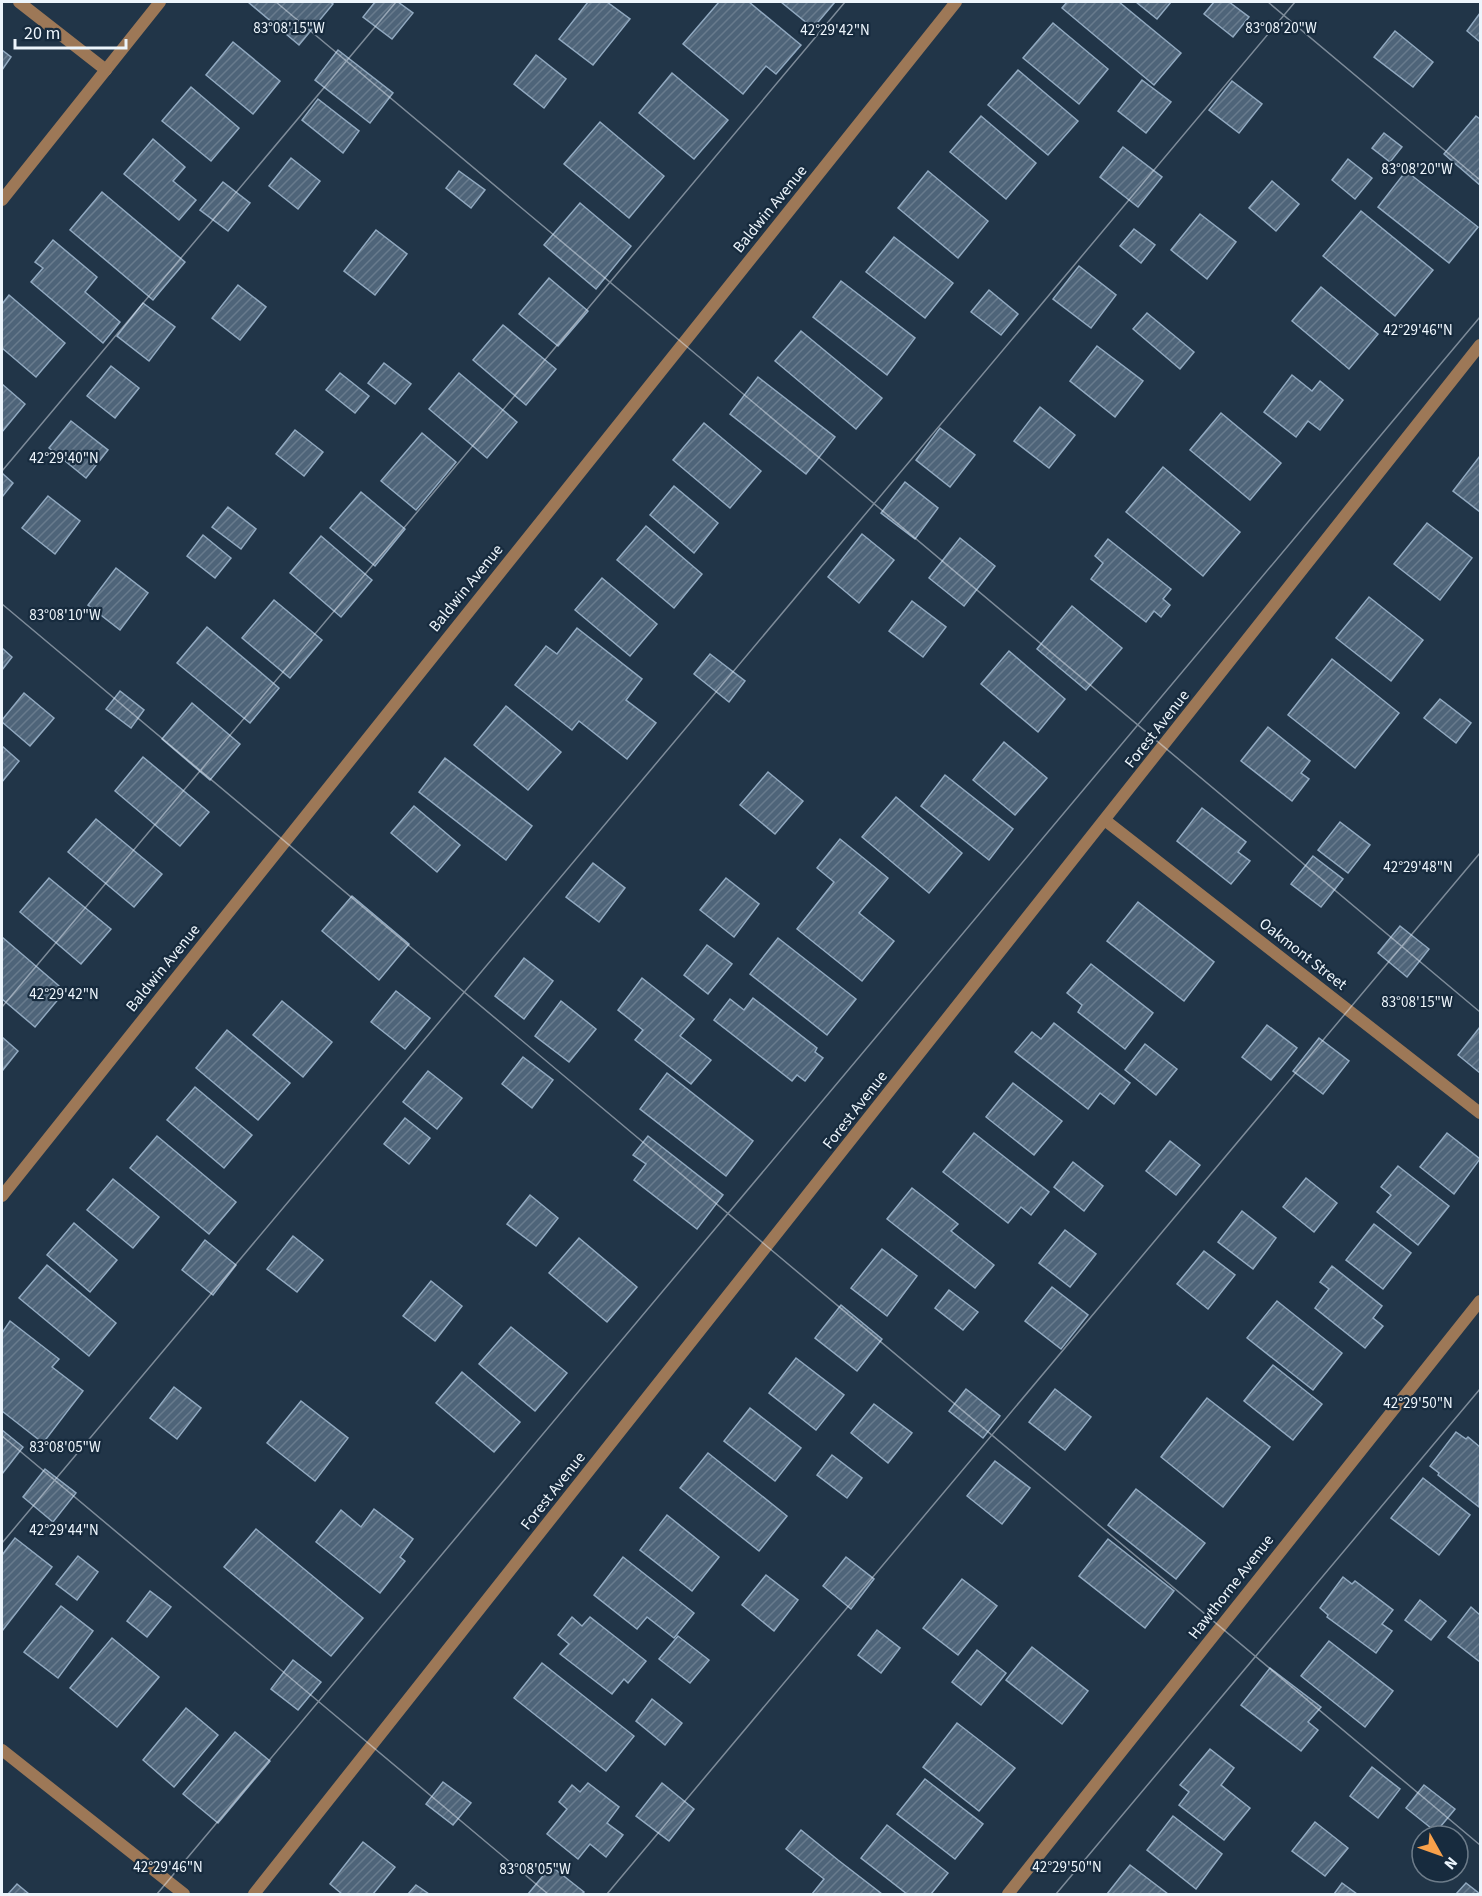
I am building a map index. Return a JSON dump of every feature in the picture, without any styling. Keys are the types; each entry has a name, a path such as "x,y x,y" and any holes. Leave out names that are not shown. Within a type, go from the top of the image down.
{"street":[{"path":"19,2 106,70"},
{"path":"2,200 160,2"},
{"name":"Baldwin Avenue","path":"2,1196 956,2"},
{"name":"Forest Avenue","path":"254,1894 1106,821 1480,345"},
{"name":"Oakmont Street","path":"1106,821 1480,1113"},
{"name":"Hawthorne Avenue","path":"1008,1894 1480,1302"},
{"path":"2,1750 184,1894"}],"building":[{"path":"248,2 330,2 333,4 299,45"},
{"path":"375,2 398,2 413,13 392,39 363,17"},
{"path":"588,2 607,2 630,19 593,65 559,39"},
{"path":"719,2 749,2 801,45 776,74 766,66 743,94 683,44"},
{"path":"781,2 835,2 813,28"},
{"path":"1067,2 1119,2 1181,53 1154,85 1062,8"},
{"path":"1136,2 1171,2 1157,19"},
{"path":"1214,2 1229,2 1249,17 1233,37 1204,14"},
{"path":"1480,13 1480,42 1467,31"},
{"path":"1053,23 1108,69 1079,104 1023,58"},
{"path":"1395,31 1433,62 1413,87 1374,57"},
{"path":"233,42 280,81 253,114 206,75"},
{"path":"2,50 11,57 2,70"},
{"path":"338,50 393,93 370,123 315,80"},
{"path":"536,55 566,79 544,108 514,84"},
{"path":"1018,70 1078,121 1048,155 988,105"},
{"path":"672,73 728,120 694,159 639,113"},
{"path":"1142,80 1171,102 1146,133 1118,111"},
{"path":"1232,81 1262,104 1239,133 1209,110"},
{"path":"191,87 239,128 211,161 162,121"},
{"path":"318,99 359,131 343,153 302,120"},
{"path":"981,116 1036,163 1006,199 950,152"},
{"path":"1476,116 1480,119 1480,185 1444,154"},
{"path":"600,122 664,176 629,218 564,164"},
{"path":"1384,133 1402,147 1390,162 1372,148"},
{"path":"153,139 185,167 173,181 196,200 179,220 124,174"},
{"path":"1123,147 1162,177 1138,207 1100,177"},
{"path":"291,158 320,181 298,209 269,186"},
{"path":"1348,159 1372,178 1355,199 1332,180"},
{"path":"459,171 485,190 471,208 446,188"},
{"path":"928,171 988,221 958,258 898,208"},
{"path":"1406,171 1478,227 1449,263 1378,207"},
{"path":"1272,181 1299,204 1276,231 1249,208"},
{"path":"223,182 250,203 228,231 200,210"},
{"path":"102,192 185,262 153,300 70,230"},
{"path":"580,203 631,246 596,289 544,245"},
{"path":"1361,211 1433,270 1395,316 1323,256"},
{"path":"1200,214 1236,242 1207,279 1171,250"},
{"path":"1134,229 1155,245 1141,263 1120,246"},
{"path":"376,230 407,254 375,295 344,271"},
{"path":"894,237 953,283 925,318 866,272"},
{"path":"53,240 97,277 85,292 120,322 103,343 31,282 43,268 35,262"},
{"path":"1079,266 1116,295 1091,328 1053,299"},
{"path":"549,278 588,311 558,346 519,314"},
{"path":"841,281 915,338 887,375 813,317"},
{"path":"238,285 266,307 240,340 212,318"},
{"path":"1321,287 1378,334 1349,369 1292,321"},
{"path":"989,290 1018,314 1001,335 971,312"},
{"path":"9,295 65,343 36,377 2,348 2,304"},
{"path":"143,303 175,327 149,361 117,336"},
{"path":"1147,313 1194,352 1180,369 1133,329"},
{"path":"503,325 556,369 526,405 473,360"},
{"path":"801,331 882,398 856,429 775,361"},
{"path":"1097,346 1143,381 1115,417 1070,381"},
{"path":"384,363 411,384 395,404 368,383"},
{"path":"111,366 139,388 115,418 87,396"},
{"path":"340,373 369,396 355,413 326,390"},
{"path":"459,373 517,422 487,458 429,409"},
{"path":"1292,375 1312,391 1320,381 1343,400 1320,430 1308,421 1296,437 1264,412"},
{"path":"758,377 835,437 806,474 730,414"},
{"path":"2,384 25,404 2,432"},
{"path":"1040,407 1075,435 1049,468 1014,441"},
{"path":"1221,413 1281,463 1250,500 1190,450"},
{"path":"71,421 108,450 86,478 49,448"},
{"path":"704,423 761,471 730,508 673,460"},
{"path":"940,428 975,455 950,487 916,460"},
{"path":"295,430 323,452 304,476 276,454"},
{"path":"422,433 456,462 416,510 381,481"},
{"path":"1480,456 1480,512 1453,491"},
{"path":"1163,467 1240,532 1203,576 1126,512"},
{"path":"2,473 13,483 2,497"},
{"path":"905,482 938,508 915,539 881,513"},
{"path":"674,486 718,523 694,553 650,515"},
{"path":"361,492 405,529 375,566 330,528"},
{"path":"48,496 80,521 55,554 22,528"},
{"path":"228,507 256,529 241,549 212,527"},
{"path":"1427,523 1472,558 1440,600 1394,564"},
{"path":"646,526 702,574 674,608 617,560"},
{"path":"862,534 894,560 859,603 828,577"},
{"path":"203,535 231,558 215,578 187,556"},
{"path":"321,536 372,580 341,617 290,573"},
{"path":"960,538 995,566 964,606 929,578"},
{"path":"1108,539 1171,589 1163,599 1170,605 1161,617 1154,611 1146,622 1091,579 1103,563 1095,556"},
{"path":"116,568 148,593 120,630 88,605"},
{"path":"602,578 657,624 630,656 575,610"},
{"path":"1369,597 1423,640 1391,681 1336,638"},
{"path":"274,600 322,640 290,678 242,638"},
{"path":"912,601 946,627 923,657 889,631"},
{"path":"1072,606 1122,648 1086,690 1037,649"},
{"path":"207,627 279,688 250,723 177,663"},
{"path":"577,628 642,679 626,700 656,723 627,759 579,721 572,730 515,685 546,646 557,654"},
{"path":"2,648 12,657 2,670"},
{"path":"1009,651 1065,699 1038,732 981,684"},
{"path":"710,654 745,681 729,702 694,674"},
{"path":"1332,659 1399,713 1355,768 1288,715"},
{"path":"120,691 144,710 131,728 106,709"},
{"path":"24,693 54,718 30,746 2,722"},
{"path":"1440,699 1471,723 1456,743 1424,718"},
{"path":"192,703 240,744 210,780 162,739"},
{"path":"506,706 561,752 528,790 474,745"},
{"path":"1268,727 1310,761 1301,773 1309,779 1292,801 1241,761"},
{"path":"1004,742 1047,778 1015,815 973,780"},
{"path":"2,746 19,761 2,782"},
{"path":"143,757 209,812 180,846 115,791"},
{"path":"445,758 532,826 506,860 419,792"},
{"path":"768,772 803,801 775,834 740,805"},
{"path":"945,775 1013,829 989,860 921,806"},
{"path":"896,797 962,853 929,893 862,837"},
{"path":"414,806 460,845 437,872 391,833"},
{"path":"1202,808 1246,842 1238,852 1250,861 1231,884 1177,841"},
{"path":"96,819 162,874 134,907 68,852"},
{"path":"1340,822 1370,845 1348,873 1318,850"},
{"path":"840,839 888,878 859,913 894,941 862,981 797,929 834,882 817,868"},
{"path":"1313,856 1343,879 1321,907 1291,884"},
{"path":"593,863 625,888 599,922 566,897"},
{"path":"49,878 111,929 81,964 20,912"},
{"path":"726,878 759,904 734,937 700,910"},
{"path":"352,896 409,944 379,980 322,931"},
{"path":"1138,902 1214,962 1184,1001 1107,941"},
{"path":"1400,926 1429,949 1407,977 1378,953"},
{"path":"2,937 65,991 35,1027 2,999"},
{"path":"778,938 856,999 827,1035 750,974"},
{"path":"707,945 732,964 708,994 684,975"},
{"path":"524,958 553,981 524,1019 495,996"},
{"path":"1091,964 1153,1013 1125,1049 1078,1012 1082,1005 1067,993"},
{"path":"642,978 694,1019 680,1036 711,1060 691,1084 635,1040 643,1030 618,1010"},
{"path":"396,991 430,1018 405,1049 371,1022"},
{"path":"753,998 817,1048 815,1052 823,1058 805,1081 797,1075 792,1081 714,1020 730,999 744,1010"},
{"path":"282,1001 332,1042 303,1077 253,1035"},
{"path":"561,1001 596,1029 569,1062 535,1036"},
{"path":"1054,1023 1130,1083 1114,1104 1100,1093 1088,1109 1015,1052 1032,1032 1041,1039"},
{"path":"1267,1025 1297,1048 1271,1080 1242,1057"},
{"path":"1480,1027 1480,1073 1458,1055"},
{"path":"227,1030 290,1083 258,1120 196,1068"},
{"path":"2,1037 18,1051 2,1071"},
{"path":"1319,1038 1349,1061 1323,1094 1293,1071"},
{"path":"1145,1044 1177,1069 1156,1095 1125,1070"},
{"path":"523,1057 553,1080 532,1108 502,1084"},
{"path":"428,1071 462,1098 437,1129 403,1102"},
{"path":"667,1073 753,1141 726,1176 640,1109"},
{"path":"1013,1083 1062,1121 1034,1155 986,1117"},
{"path":"195,1087 252,1135 224,1168 167,1120"},
{"path":"405,1118 430,1138 409,1164 384,1144"},
{"path":"974,1133 1049,1192 1031,1215 1021,1207 1008,1223 943,1172"},
{"path":"1447,1133 1480,1159 1454,1194 1420,1167"},
{"path":"157,1136 236,1202 209,1234 130,1168"},
{"path":"648,1136 723,1195 697,1229 634,1180 646,1164 633,1155"},
{"path":"1170,1141 1200,1165 1176,1195 1146,1171"},
{"path":"1073,1162 1103,1186 1084,1211 1054,1187"},
{"path":"1398,1166 1449,1206 1418,1245 1377,1212 1391,1195 1381,1187"},
{"path":"1306,1178 1337,1203 1314,1232 1283,1207"},
{"path":"113,1179 159,1217 133,1248 87,1210"},
{"path":"912,1188 958,1224 951,1231 994,1265 975,1288 887,1219"},
{"path":"530,1195 558,1218 536,1246 507,1224"},
{"path":"1242,1211 1276,1238 1253,1269 1218,1242"},
{"path":"74,1223 117,1260 90,1292 47,1255"},
{"path":"1374,1224 1411,1253 1383,1289 1346,1260"},
{"path":"1065,1230 1096,1254 1070,1287 1039,1263"},
{"path":"293,1236 323,1260 297,1292 267,1269"},
{"path":"579,1238 637,1287 607,1322 549,1273"},
{"path":"205,1240 236,1265 213,1295 182,1270"},
{"path":"882,1249 917,1276 887,1316 851,1288"},
{"path":"1204,1251 1235,1275 1208,1309 1177,1284"},
{"path":"47,1265 116,1323 89,1356 19,1298"},
{"path":"1332,1266 1382,1306 1373,1318 1383,1326 1365,1348 1315,1308 1329,1289 1320,1282"},
{"path":"431,1281 462,1306 435,1341 403,1316"},
{"path":"1052,1287 1088,1315 1061,1349 1025,1321"},
{"path":"949,1290 978,1312 963,1330 935,1308"},
{"path":"1277,1301 1342,1353 1313,1390 1247,1338"},
{"path":"841,1305 882,1339 857,1371 815,1338"},
{"path":"10,1321 59,1359 52,1367 83,1391 43,1443 2,1411 2,1333"},
{"path":"511,1327 567,1373 535,1411 479,1364"},
{"path":"796,1358 844,1395 816,1430 769,1393"},
{"path":"1273,1365 1322,1404 1293,1440 1244,1401"},
{"path":"462,1372 520,1422 494,1452 436,1403"},
{"path":"174,1387 201,1408 177,1439 150,1418"},
{"path":"966,1389 1000,1416 983,1438 949,1411"},
{"path":"1055,1389 1091,1417 1065,1450 1029,1422"},
{"path":"1207,1398 1270,1447 1223,1507 1161,1457"},
{"path":"301,1401 348,1438 315,1481 267,1443"},
{"path":"874,1404 912,1433 888,1463 851,1433"},
{"path":"750,1408 801,1448 775,1481 724,1441"},
{"path":"2,1430 23,1447 2,1474"},
{"path":"1456,1432 1466,1439 1468,1437 1480,1447 1479,1507 1430,1466"},
{"path":"708,1453 787,1516 759,1551 680,1488"},
{"path":"832,1455 862,1478 847,1498 817,1475"},
{"path":"995,1461 1030,1488 1002,1524 967,1496"},
{"path":"45,1469 76,1493 53,1522 23,1497"},
{"path":"1423,1478 1470,1515 1439,1555 1391,1518"},
{"path":"1136,1489 1205,1543 1176,1579 1108,1525"},
{"path":"374,1509 413,1539 400,1557 405,1561 380,1593 316,1542 341,1510 361,1527"},
{"path":"667,1515 719,1557 692,1591 640,1550"},
{"path":"256,1529 363,1618 331,1656 224,1567"},
{"path":"15,1538 52,1567 2,1631 2,1555"},
{"path":"1108,1539 1174,1591 1145,1628 1079,1576"},
{"path":"78,1556 98,1572 77,1600 56,1584"},
{"path":"623,1557 694,1613 674,1638 647,1617 637,1629 594,1595"},
{"path":"846,1557 874,1579 851,1609 823,1586"},
{"path":"766,1575 798,1600 774,1631 742,1605"},
{"path":"1343,1577 1352,1584 1355,1581 1393,1610 1382,1624 1392,1631 1376,1653 1327,1617 1328,1615 1320,1608"},
{"path":"962,1579 997,1606 958,1655 923,1628"},
{"path":"150,1591 171,1607 147,1637 127,1621"},
{"path":"1420,1600 1446,1621 1431,1640 1405,1620"},
{"path":"61,1606 93,1631 58,1678 24,1652"},
{"path":"1471,1607 1480,1615 1480,1662 1448,1637"},
{"path":"572,1617 582,1626 590,1617 646,1661 628,1683 624,1679 612,1694 560,1654 569,1644 558,1635"},
{"path":"877,1630 900,1648 881,1673 858,1655"},
{"path":"678,1636 709,1660 690,1683 659,1659"},
{"path":"112,1638 159,1677 117,1727 70,1688"},
{"path":"1329,1641 1393,1691 1365,1727 1301,1676"},
{"path":"1032,1647 1088,1691 1062,1724 1006,1680"},
{"path":"977,1650 1006,1673 981,1705 952,1682"},
{"path":"293,1660 321,1682 298,1710 271,1689"},
{"path":"542,1663 634,1736 606,1771 514,1698"},
{"path":"1270,1668 1321,1707 1308,1722 1318,1730 1301,1751 1241,1705"},
{"path":"652,1699 682,1723 665,1745 636,1721"},
{"path":"186,1708 218,1735 174,1787 143,1760"},
{"path":"957,1723 1015,1768 979,1811 923,1767"},
{"path":"235,1732 270,1761 218,1823 183,1794"},
{"path":"1210,1749 1234,1768 1221,1785 1250,1808 1224,1840 1179,1805 1189,1792 1180,1785"},
{"path":"1372,1767 1400,1789 1378,1818 1350,1796"},
{"path":"925,1779 983,1824 955,1859 897,1814"},
{"path":"443,1782 471,1803 453,1825 426,1804"},
{"path":"588,1783 619,1807 607,1823 623,1835 606,1857 590,1844 578,1859 547,1834 567,1809 559,1802 572,1785 580,1792"},
{"path":"662,1783 694,1809 669,1841 636,1816"},
{"path":"1424,1785 1455,1809 1443,1824 1426,1824 1406,1808"},
{"path":"1173,1816 1222,1854 1196,1889 1147,1850"},
{"path":"1315,1822 1348,1848 1325,1876 1292,1851"},
{"path":"887,1825 948,1873 931,1894 907,1894 861,1858"},
{"path":"801,1830 882,1894 812,1894 824,1879 786,1849"},
{"path":"363,1842 395,1867 373,1894 342,1894 330,1884"},
{"path":"1130,1865 1168,1894 1107,1894"},
{"path":"551,1866 584,1892 582,1894 528,1894"},
{"path":"1342,1883 1357,1894 1334,1894"},
{"path":"17,1884 29,1894 8,1894"},
{"path":"1467,1884 1480,1894 1456,1894"},
{"path":"416,1885 429,1894 408,1894"}]}
